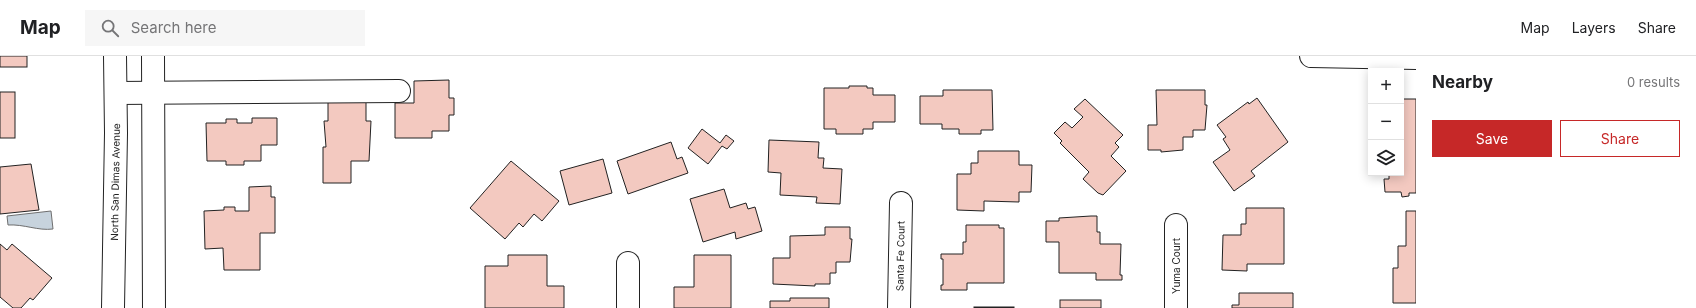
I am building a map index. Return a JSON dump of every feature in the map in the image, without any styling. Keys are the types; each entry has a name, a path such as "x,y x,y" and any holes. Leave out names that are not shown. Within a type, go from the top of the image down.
{"street":[{"name":"North San Dimas Avenue","path":"112,308 116,93 115,56"},
{"path":"154,56 154,308"},
{"path":"1311,56 1416,58"},
{"path":"116,93 399,91"},
{"name":"Santa Fe Court","path":"899,308 901,203"},
{"name":"Yuma Court","path":"1176,225 1176,308"},
{"path":"628,263 628,308"}],"shaded area":[{"path":"51,211 53,229 8,225 7,216"}],"building":[{"path":"0,56 27,56 27,67 0,67"},
{"path":"449,80 449,98 454,98 454,115 449,115 449,131 432,131 432,138 395,138 395,103 414,103 414,81"},
{"path":"849,86 867,86 867,88 873,88 873,95 895,95 895,122 873,122 873,129 863,129 863,134 836,134 836,129 824,129 824,88 849,88"},
{"path":"943,90 992,90 993,130 981,130 981,134 959,134 959,129 942,129 942,124 920,124 920,96 943,96"},
{"path":"1156,90 1205,90 1205,105 1207,105 1205,130 1193,130 1193,137 1183,137 1183,150 1161,152 1161,150 1148,150 1148,125 1157,125"},
{"path":"0,92 15,92 15,138 0,138"},
{"path":"1257,98 1288,142 1251,171 1255,176 1234,191 1213,162 1230,150 1223,139 1226,137 1217,125 1248,102 1249,104"},
{"path":"1085,99 1123,135 1115,143 1119,147 1111,156 1126,171 1103,195 1098,193 1083,179 1089,172 1060,143 1062,141 1054,133 1065,122 1072,128 1083,117 1074,109"},
{"path":"1404,99 1416,99 1416,193 1409,193 1409,196 1402,197 1401,192 1385,192 1384,179 1389,179 1389,176 1404,176"},
{"path":"328,102 366,102 366,121 371,121 369,161 351,161 351,183 323,183 323,147 326,147 324,121 328,121"},
{"path":"252,118 277,118 277,145 261,145 261,161 244,161 244,165 226,165 226,161 207,161 206,123 226,123 226,119 237,119 237,123 252,123"},
{"path":"702,129 720,143 726,135 734,141 727,149 722,146 708,164 688,148"},
{"path":"769,140 819,142 818,158 824,158 823,168 842,169 840,204 816,203 817,197 780,195 781,173 768,172"},
{"path":"671,142 677,159 682,157 688,173 628,194 617,161"},
{"path":"978,151 1019,151 1019,165 1032,165 1031,192 1019,192 1019,202 984,201 984,211 957,210 957,174 971,174 971,163 978,163"},
{"path":"603,159 612,193 569,205 560,171"},
{"path":"511,161 559,201 542,221 534,214 523,227 519,223 505,239 470,208"},
{"path":"31,164 39,210 0,214 0,167"},
{"path":"271,186 271,197 275,197 275,233 260,233 260,270 224,270 223,248 205,249 204,211 224,210 224,207 235,207 235,211 249,211 249,187"},
{"path":"724,189 730,208 746,203 748,209 755,207 762,231 736,239 735,232 703,242 690,199"},
{"path":"1246,208 1284,208 1284,264 1247,264 1247,271 1222,270 1223,235 1241,235 1241,224 1246,224"},
{"path":"1406,211 1416,211 1416,303 1393,303 1393,268 1398,268 1398,246 1406,246"},
{"path":"1097,216 1097,232 1100,232 1100,244 1121,244 1120,275 1122,275 1122,280 1096,280 1096,273 1059,273 1059,242 1046,242 1046,221 1059,221 1059,218"},
{"path":"966,225 999,225 999,228 1004,228 1004,283 967,283 967,290 941,290 941,285 943,285 943,259 941,259 941,254 963,254 963,242 966,242"},
{"path":"825,227 850,227 850,239 852,239 850,262 836,262 836,273 830,273 830,284 815,284 815,286 773,284 773,258 790,258 790,236 825,235"},
{"path":"0,244 7,250 12,244 52,278 33,300 30,298 21,308 13,308 0,297"},
{"path":"508,255 547,255 547,286 564,286 564,308 485,308 485,266 508,266"},
{"path":"694,255 731,255 731,308 674,308 674,287 694,287"},
{"path":"1239,293 1293,293 1293,308 1232,308 1232,305 1239,305"},
{"path":"790,298 829,298 829,308 770,308 770,301 790,301"},
{"path":"1060,300 1101,300 1101,308 1060,308"},
{"path":"1014,307 1014,308 974,308"}]}
